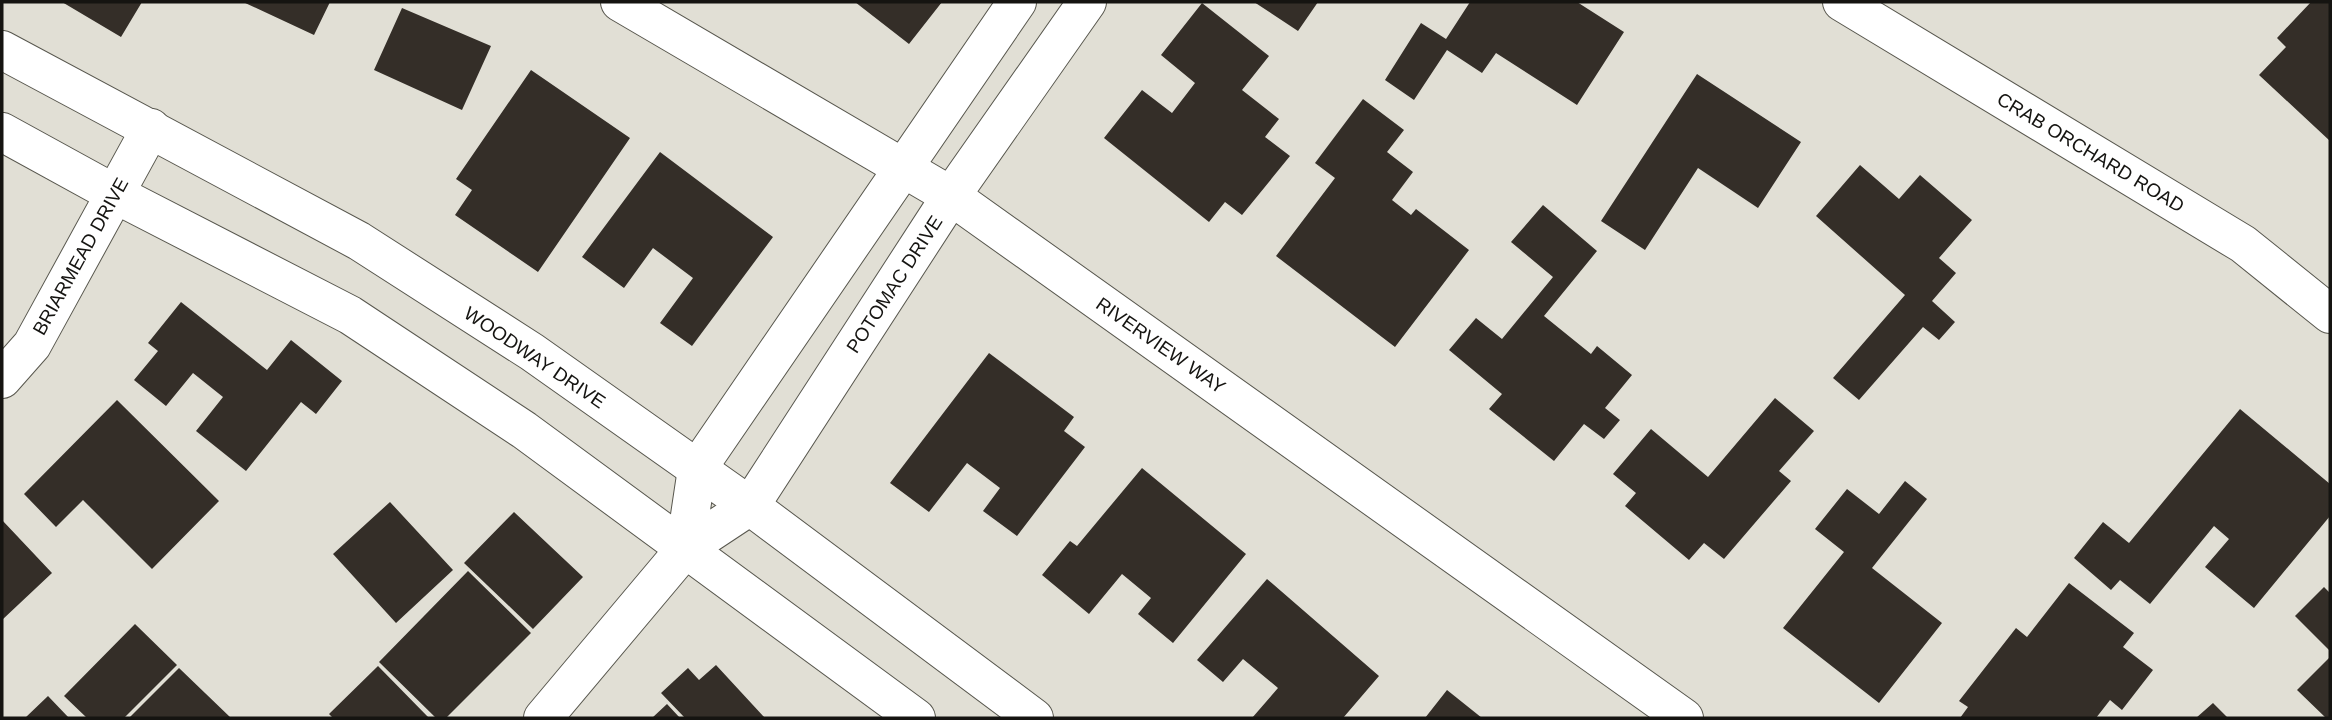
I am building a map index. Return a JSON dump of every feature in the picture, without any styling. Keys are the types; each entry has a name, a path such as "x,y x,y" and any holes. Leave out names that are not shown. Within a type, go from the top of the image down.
{"street":[{"name":"RIVERVIEW WAY","path":"620,2 951,196 1684,718"},
{"path":"685,550 698,469 1017,2"},
{"name":"POTOMAC DRIVE","path":"543,718 685,550 750,506 951,196 1087,2"},
{"name":"CRAB ORCHARD ROAD","path":"1842,2 2243,244 2330,314"},
{"name":"WOODWAY DRIVE","path":"2,50 359,241 532,352 750,506 1034,718"},
{"name":"BRIARMEAD DRIVE","path":"2,379 32,345 150,128"},
{"path":"2,132 115,194 350,315 524,430 916,718"}],"building":[{"path":"62,2 142,2 121,37"},
{"path":"243,2 330,2 314,35"},
{"path":"855,2 942,2 909,44"},
{"path":"1254,2 1318,2 1298,31"},
{"path":"1470,2 1577,2 1624,32 1577,105 1496,53 1482,73 1447,50 1414,100 1385,80 1421,23 1446,39"},
{"path":"2311,2 2330,2 2330,141 2259,75 2286,47 2277,38"},
{"path":"1202,3 1269,56 1242,90 1279,119 1265,137 1290,156 1242,215 1225,202 1209,222 1104,138 1142,90 1172,113 1195,83 1161,55"},
{"path":"402,8 491,46 462,110 374,70"},
{"path":"531,70 630,138 538,272 455,215 472,190 456,179"},
{"path":"1697,74 1801,142 1758,208 1698,168 1645,250 1601,221"},
{"path":"1363,99 1404,130 1387,152 1413,172 1392,200 1411,215 1416,209 1469,250 1395,347 1276,256 1335,178 1315,163"},
{"path":"660,152 773,237 692,346 660,323 693,278 653,248 624,288 582,257"},
{"path":"1860,165 1899,199 1920,175 1972,220 1939,258 1956,273 1932,301 1955,322 1939,340 1923,327 1859,400 1833,378 1905,295 1816,216"},
{"path":"1543,205 1597,251 1544,316 1591,354 1597,346 1632,375 1605,408 1620,420 1604,439 1584,424 1554,461 1489,409 1502,394 1449,350 1476,318 1502,339 1553,277 1511,242"},
{"path":"181,302 267,370 291,340 342,381 316,414 301,402 246,471 196,431 223,397 193,373 166,406 134,380 158,351 148,343"},
{"path":"989,353 1074,417 1064,431 1085,447 1017,536 983,511 1000,488 967,463 929,512 890,483"},
{"path":"1775,398 1814,431 1779,471 1791,481 1724,559 1704,543 1689,560 1625,506 1636,493 1613,474 1651,429 1708,477"},
{"path":"117,400 219,501 152,569 83,500 56,527 24,494"},
{"path":"2240,409 2330,484 2330,516 2254,608 2205,567 2229,539 2214,526 2150,604 2120,580 2111,590 2074,558 2103,522 2129,543"},
{"path":"1142,468 1246,554 1173,643 1138,614 1151,598 1122,574 1089,614 1042,575 1070,541 1077,546"},
{"path":"1905,481 1927,499 1872,568 1942,623 1879,703 1783,628 1844,552 1815,529 1847,489 1879,514"},
{"path":"390,502 453,570 396,623 333,554"},
{"path":"514,512 583,577 533,629 464,563"},
{"path":"2,520 52,573 2,620"},
{"path":"468,571 531,633 446,718 436,718 379,662"},
{"path":"1267,579 1379,676 1343,718 1252,718 1278,688 1243,659 1223,682 1197,660"},
{"path":"2069,583 2134,633 2123,647 2153,670 2122,710 2110,700 2096,718 1960,718 1968,707 1959,701 2016,628 2027,637"},
{"path":"2324,587 2330,593 2330,651 2295,616"},
{"path":"135,624 177,665 124,718 87,718 64,696"},
{"path":"2330,657 2330,718 2326,718 2297,690"},
{"path":"716,665 765,718 685,718 661,693 688,668 699,680"},
{"path":"378,666 429,718 333,718 329,714"},
{"path":"179,668 231,718 129,718"},
{"path":"1447,690 1482,718 1425,718"},
{"path":"48,696 69,718 25,718"},
{"path":"2213,703 2228,718 2196,718"},
{"path":"667,704 680,718 652,718"}]}
